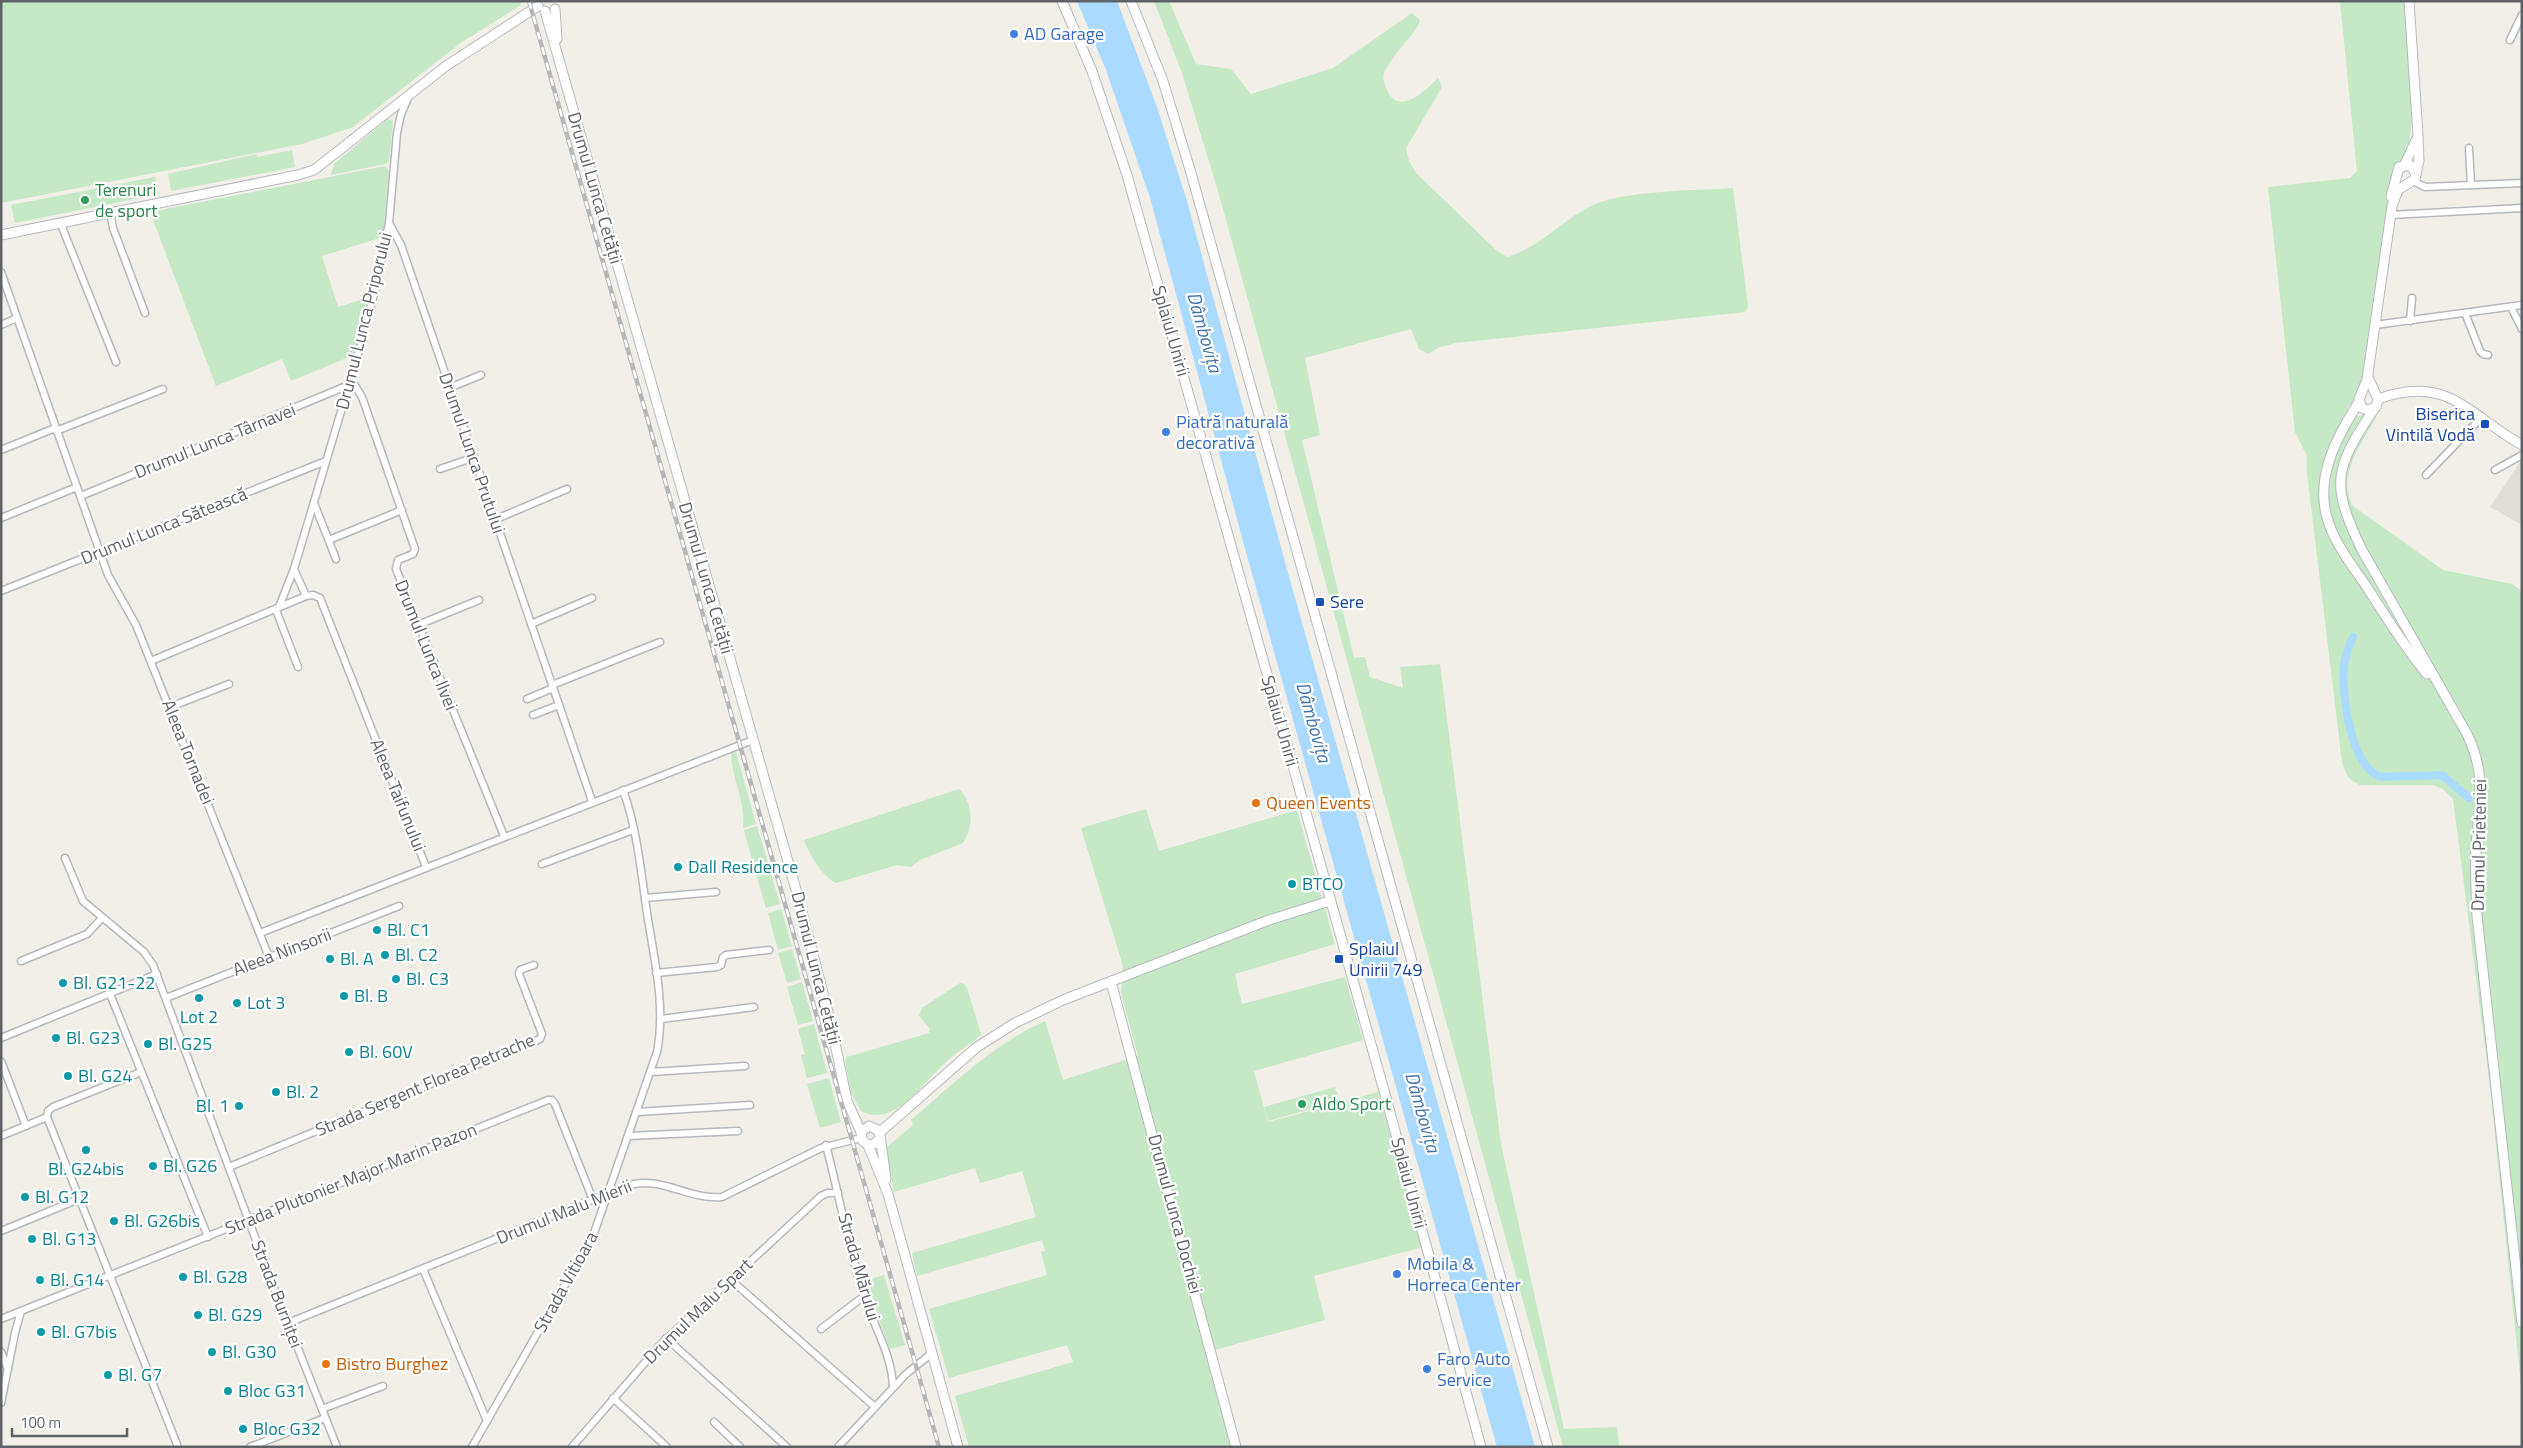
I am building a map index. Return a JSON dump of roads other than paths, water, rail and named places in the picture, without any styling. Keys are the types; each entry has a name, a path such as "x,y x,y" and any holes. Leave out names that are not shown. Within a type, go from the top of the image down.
{"street":[{"name":"Splaiul Unirii","path":"1062,1 1092,71 1127,175 1481,1447"},
{"path":"1131,1 1162,81 1192,173 1548,1447"},
{"path":"2390,212 2397,192 2412,180 2418,128 2410,1"},
{"path":"1,234 309,172 331,158 452,62 540,6 557,5"},
{"name":"Drumul Lunca Cetății","path":"557,5 559,57"},
{"name":"Drumul Lunca Cetății","path":"540,6 559,57 753,740 818,973 847,1101 871,1132 958,1447"},
{"path":"2510,40 2522,15"},
{"name":"Drumul Lunca Priporului","path":"278,608 294,569 350,382 375,290 388,223 397,133 401,114 409,95"},
{"path":"2418,128 2415,144 2404,164 2399,167 2392,194 2368,377 2359,402 2349,417 2333,450 2325,475 2324,503 2328,523 2338,541 2401,639 2444,693"},
{"path":"2469,148 2471,185"},
{"path":"2404,164 2413,166 2412,180"},
{"path":"2397,175 2399,180 2412,180 2425,187 2522,183"},
{"path":"2390,212 2522,208"},
{"path":"110,212 113,228 145,313"},
{"path":"60,222 116,362"},
{"name":"Drumul Lunca Prutului","path":"388,223 401,245 472,458 592,801"},
{"path":"1,272 100,551"},
{"path":"2410,321 2412,298"},
{"path":"2375,325 2522,305"},
{"path":"2511,307 2522,329"},
{"path":"2465,313 2480,351 2488,355"},
{"path":"1,324 17,318"},
{"path":"449,388 482,375"},
{"path":"2359,402 2364,409 2374,409 2377,396 2368,377"},
{"name":"Drumul Lunca Târnavei","path":"80,496 350,382"},
{"name":"Drumul Lunca Ilvei","path":"350,382 362,397 415,550 398,560 396,569 504,836"},
{"path":"1,450 163,389"},
{"path":"2363,392 2370,390 2377,396 2409,391 2432,391 2453,398 2522,445"},
{"name":"Drumul Prieteniei","path":"2374,409 2344,461 2339,479 2341,501 2362,550 2470,742 2481,777 2481,806 2475,864 2478,931 2522,1323"},
{"path":"2426,475 2482,417"},
{"path":"2495,470 2522,455"},
{"path":"440,469 472,458"},
{"name":"Drumul Lunca Sătească","path":"1,591 326,461"},
{"path":"1,518 78,487"},
{"path":"494,520 568,489"},
{"path":"314,503 336,559"},
{"path":"329,540 402,510"},
{"name":"Aleea Tornadei","path":"100,551 113,585 132,617 151,661 270,956"},
{"path":"151,661 306,596 294,569"},
{"name":"Aleea Taifunului","path":"260,933 426,867 320,598 314,595 306,596"},
{"path":"531,624 592,598"},
{"path":"418,625 479,600"},
{"path":"278,608 298,667"},
{"path":"527,699 660,642"},
{"path":"170,707 229,684"},
{"path":"533,715 559,705"},
{"path":"426,867 753,740"},
{"name":"Strada Vitioara","path":"472,1447 589,1244 651,1072 659,1041 661,1019 656,973 633,830 623,790"},
{"path":"542,864 633,830"},
{"name":"Strada Burniței","path":"65,858 81,898 102,918 144,952 157,974 248,1221 337,1447"},
{"path":"645,898 716,892"},
{"path":"871,1132 874,1144 868,1145 871,1132 890,1122 991,1036 1046,1008 1284,915 1330,901"},
{"name":"Aleea Ninsorii","path":"166,998 399,906"},
{"path":"21,960 87,934 102,918"},
{"path":"656,973 717,967 722,965 726,955 769,950"},
{"name":"Strada Sergent Florea Petrache","path":"228,1167 540,1039 542,1034 518,974 520,970 534,965"},
{"path":"1,1038 157,974"},
{"name":"Drumul Lunca Dochiei","path":"1111,982 1236,1447"},
{"path":"110,994 208,1237"},
{"path":"661,1019 754,1007"},
{"path":"1,1061 26,1126"},
{"path":"651,1072 745,1066"},
{"path":"141,1072 52,1107 48,1111 47,1117 178,1447"},
{"name":"Strada Plutonier Major Marin Pazon","path":"1,1319 548,1100 552,1100 555,1104 593,1200"},
{"path":"637,1112 750,1105"},
{"path":"1,1136 47,1117"},
{"path":"628,1136 738,1131"},
{"name":"Drumul Malu Mierii","path":"288,1324 637,1183 652,1182 708,1197 722,1196 826,1145 871,1132"},
{"name":"Strada Mărului","path":"826,1145 864,1296 887,1356 894,1387"},
{"name":"Drumul Lunca Cetății","path":"868,1145 888,1194"},
{"name":"Drumul Malu Spart","path":"572,1447 666,1338 821,1196 828,1193 838,1193"},
{"path":"1,1231 80,1199"},
{"path":"423,1269 487,1420"},
{"path":"730,1279 875,1407"},
{"path":"821,1328 864,1296"},
{"path":"1,1404 21,1311"},
{"path":"666,1338 787,1447"},
{"path":"1,1352 8,1369"},
{"path":"838,1447 916,1364 932,1352"},
{"path":"322,1409 383,1386"},
{"path":"613,1398 667,1447"},
{"path":"250,1447 325,1418"},
{"path":"714,1422 740,1447"}],"water":[{"name":"Dâmbovița","path":"1077,1 1117,1 1157,107 1187,201 1288,573 1535,1447 1497,1447 1244,545 1150,198 1106,70"}],"waterway":[{"path":"2353,637 2345,662 2344,694 2350,729 2363,761 2371,771 2382,777 2442,775 2469,798"}],"railway":[{"path":"529,1 939,1447"}],"place":[{"name":"AD Garage","path":"1014,34"},
{"name":"Terenuri de sport","path":"85,200"},
{"name":"Biserica Vintilă Vodă","path":"2485,424"},
{"name":"Piatră naturală decorativă","path":"1166,432"},
{"name":"Sere","path":"1320,602"},
{"name":"Queen Events","path":"1256,803"},
{"name":"Dall Residence","path":"678,867"},
{"name":"BTCO","path":"1292,884"},
{"name":"Bl. C1","path":"377,930"},
{"name":"Bl. C2","path":"385,955"},
{"name":"Bl. A","path":"330,959"},
{"name":"Splaiul Unirii 749","path":"1339,959"},
{"name":"Bl. C3","path":"396,979"},
{"name":"Bl. G21-22","path":"63,983"},
{"name":"Bl. B","path":"344,996"},
{"name":"Lot 2","path":"199,998"},
{"name":"Lot 3","path":"237,1003"},
{"name":"Bl. G23","path":"56,1038"},
{"name":"Bl. G25","path":"148,1044"},
{"name":"Bl. 60V","path":"349,1052"},
{"name":"Bl. G24","path":"68,1076"},
{"name":"Bl. 2","path":"276,1092"},
{"name":"Aldo Sport","path":"1302,1104"},
{"name":"Bl. 1","path":"239,1106"},
{"name":"Bl. G24bis","path":"86,1150"},
{"name":"Bl. G26","path":"153,1166"},
{"name":"Bl. G12","path":"25,1197"},
{"name":"Bl. G26bis","path":"114,1221"},
{"name":"Bl. G13","path":"32,1239"},
{"name":"Mobila & Horreca Center","path":"1397,1274"},
{"name":"Bl. G28","path":"183,1277"},
{"name":"Bl. G14","path":"40,1280"},
{"name":"Bl. G29","path":"198,1315"},
{"name":"Bl. G7bis","path":"41,1332"},
{"name":"Bl. G30","path":"212,1352"},
{"name":"Bistro Burghez","path":"326,1364"},
{"name":"Faro Auto Service","path":"1427,1369"},
{"name":"Bl. G7","path":"108,1375"},
{"name":"Bloc G31","path":"228,1391"},
{"name":"Bloc G32","path":"243,1429"}]}
